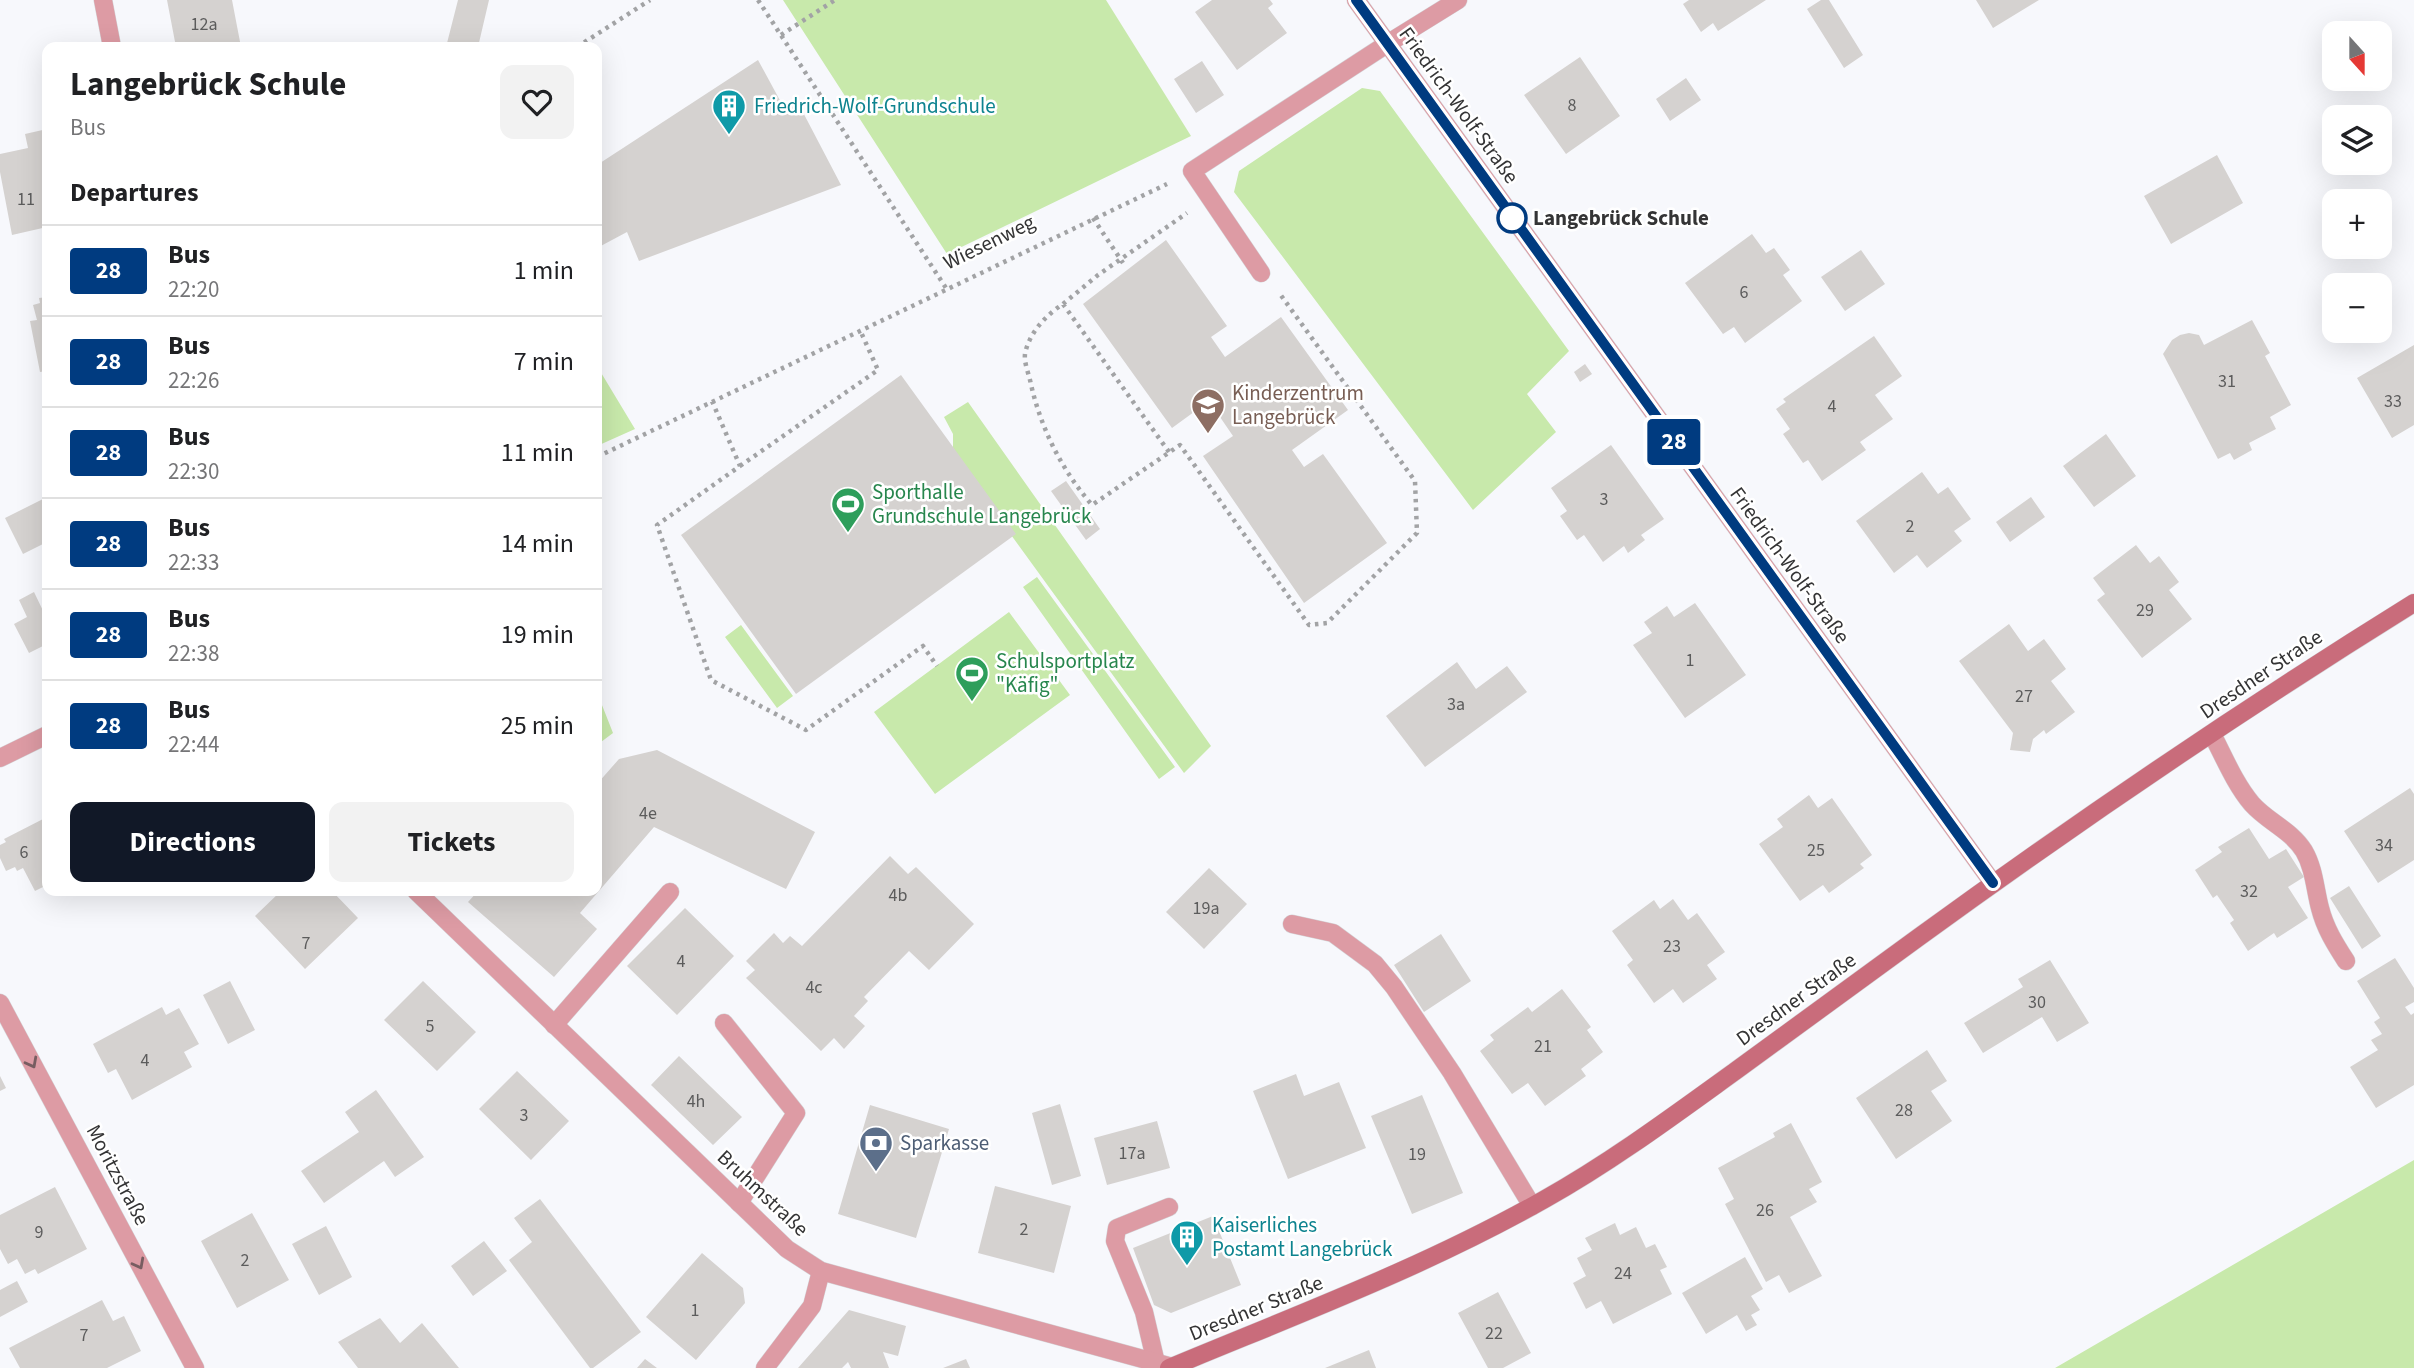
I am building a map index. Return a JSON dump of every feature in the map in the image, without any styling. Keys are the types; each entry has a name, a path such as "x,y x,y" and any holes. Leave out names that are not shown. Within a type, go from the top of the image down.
{"main road":[{"name":"Dresdner Straße","path":"1166,1366 1362,1290 1455,1247 1532,1206 1615,1156 1993,883 2297,675 2414,603"}],"street":[{"path":"103,0 111,42"},
{"name":"Friedrich-Wolf-Straße","path":"1356,0 1993,883"},
{"path":"1261,273 1192,171 1458,0"},
{"path":"2212,734 2252,805 2292,835 2304,852 2312,868 2325,925 2346,961"},
{"path":"0,758 42,737"},
{"path":"555,1025 670,891"},
{"name":"Bruhmstraße","path":"421,896 787,1249 821,1271 1166,1366"},
{"path":"1292,923 1333,933 1382,971 1452,1073 1532,1206"},
{"name":"Moritzstraße","path":"0,1003 195,1368"},
{"path":"724,1023 796,1114 739,1203"},
{"path":"1166,1366 1115,1241 1117,1228 1169,1207"},
{"path":"765,1368 812,1306 821,1271"}],"path":[{"path":"585,42 650,0"},
{"path":"758,0 946,288"},
{"path":"781,35 835,0"},
{"name":"Wiesenweg","path":"602,455 1192,171"},
{"path":"1210,197 1050,313 1031,336 1024,356 1032,393 1053,448 1072,481 1092,505 1180,446 1309,625 1327,623 1417,533 1415,481 1289,303 1261,273"},
{"path":"1093,218 1122,261"},
{"path":"1063,303 1169,452"},
{"path":"860,330 878,370 657,525 711,680 806,730 923,646 937,666"},
{"path":"712,401 740,466"}],"green space":[{"path":"783,0 1106,0 1191,136 947,254"},
{"path":"1362,88 1380,91 1569,351 1527,394 1556,432 1473,510 1234,192 1239,171"},
{"path":"602,374 635,429 602,444"},
{"path":"968,402 1211,746 1184,773 953,455 953,434 944,417"},
{"path":"1037,577 1175,767 1159,779 1023,587"},
{"name":"Schulsportplatz \"Käfig\"","path":"1009,612 1070,695 935,794 874,712"},
{"path":"741,625 793,696 777,708 725,637"},
{"path":"602,705 613,733 602,741"},
{"path":"2414,1160 2414,1368 2055,1368"}],"building":[{"path":"167,0 232,0 240,42 175,42"},
{"path":"458,0 489,0 479,42 447,42"},
{"path":"1212,0 1270,0 1273,4 1268,8 1287,33 1237,70 1195,12"},
{"path":"1689,0 1766,0 1718,31 1713,23 1701,32 1683,4"},
{"path":"1821,0 1829,0 1863,55 1844,68 1807,9"},
{"path":"1976,0 2039,0 1993,28"},
{"path":"1580,57 1620,116 1566,154 1524,95"},
{"name":"Friedrich-Wolf-Grundschule","path":"758,60 783,106 796,99 841,185 639,261 627,232 602,245 602,162"},
{"path":"1202,61 1224,95 1196,113 1174,79"},
{"path":"1686,78 1701,100 1670,121 1656,99"},
{"path":"42,130 42,228 12,235 0,172 0,154 28,148 25,134"},
{"path":"2217,155 2243,203 2171,244 2144,196"},
{"path":"1752,234 1766,253 1774,248 1790,270 1783,275 1802,301 1745,343 1734,327 1723,334 1685,283"},
{"path":"1166,240 1227,326 1211,337 1225,357 1281,317 1348,410 1292,450 1304,467 1323,454 1387,543 1304,603 1203,456 1233,436 1209,401 1172,428 1083,304"},
{"path":"1861,250 1885,284 1845,311 1821,277"},
{"path":"39,298 42,298 40,372 30,321 37,320 33,305 40,303"},
{"path":"2252,320 2270,353 2265,356 2291,405 2270,417 2276,429 2249,443 2252,450 2234,460 2230,453 2218,459 2163,354 2172,340 2180,335 2199,335 2204,345"},
{"path":"1874,336 1902,376 1875,395 1893,419 1860,442 1866,450 1822,481 1808,460 1803,463 1783,434 1790,429 1776,409 1786,402 1783,399"},
{"path":"2414,345 2414,425 2392,438 2357,378"},
{"path":"1585,364 1592,374 1580,382 1574,372"},
{"name":"Sporthalle Grundschule Langebrück","path":"901,375 1016,534 796,694 681,535"},
{"path":"2106,434 2136,476 2094,507 2063,466"},
{"path":"1611,445 1664,519 1641,535 1645,540 1628,553 1624,546 1603,562 1584,535 1577,540 1560,516 1567,511 1551,488"},
{"path":"1922,472 1938,494 1948,487 1971,519 1954,531 1962,541 1927,568 1917,555 1894,573 1856,521"},
{"path":"1066,481 1100,529 1086,540 1051,491"},
{"path":"2031,497 2045,517 2010,542 1996,522"},
{"path":"42,500 42,544 23,554 5,518"},
{"path":"2136,545 2150,563 2159,556 2179,582 2169,590 2192,619 2142,658 2097,600 2105,594 2093,578"},
{"path":"34,592 42,609 42,646 29,653 14,624 27,617 19,600"},
{"path":"1695,603 1746,675 1685,718 1633,645 1652,633 1644,622 1667,606 1674,617"},
{"path":"2009,624 2028,651 2044,639 2066,669 2051,681 2075,712 2046,734 2044,730 2033,739 2030,752 2010,750 2013,733 1959,661"},
{"path":"1457,662 1476,689 1507,666 1527,692 1425,767 1386,716"},
{"path":"657,750 815,832 786,889 654,827 602,887 602,778 619,759"},
{"path":"2410,788 2414,794 2414,860 2378,883 2344,831"},
{"path":"1809,795 1818,808 1832,798 1872,855 1860,864 1864,868 1829,893 1823,885 1800,901 1759,844 1783,827 1777,819"},
{"path":"42,820 42,888 35,891 23,868 17,871 15,867 6,871 0,858 0,845 6,842 4,839"},
{"path":"2249,828 2269,859 2286,849 2304,877 2288,887 2308,918 2277,938 2274,933 2248,951 2230,923 2234,920 2217,895 2213,898 2195,870 2222,852 2218,847"},
{"path":"890,856 908,874 916,867 974,924 929,970 909,951 864,997 868,1001 854,1016 865,1026 844,1049 834,1038 821,1051 746,978 755,970 746,961 774,933 783,943 790,936 802,946"},
{"path":"1209,868 1247,904 1204,949 1166,912"},
{"path":"2349,886 2381,936 2362,949 2330,898"},
{"path":"276,896 337,896 358,918 305,969 255,916"},
{"path":"473,896 595,896 580,913 597,929 554,977 468,902"},
{"path":"1673,899 1688,920 1697,913 1725,952 1707,965 1717,979 1683,1003 1673,989 1654,1003 1627,965 1633,960 1612,931 1654,900 1660,909"},
{"path":"685,908 734,956 677,1015 627,966"},
{"path":"1441,934 1471,981 1424,1012 1394,965"},
{"path":"2395,958 2414,988 2414,1002 2405,1007 2411,1015 2414,1013 2414,1085 2376,1108 2350,1067 2378,1050 2371,1040 2382,1034 2374,1022 2380,1018 2357,981"},
{"path":"2050,960 2089,1023 2057,1042 2042,1017 1983,1053 1964,1023 2023,987 2018,979"},
{"path":"230,981 255,1030 228,1044 203,995"},
{"path":"423,981 476,1032 437,1071 384,1020"},
{"path":"1562,989 1591,1027 1587,1030 1603,1052 1581,1069 1586,1076 1545,1106 1528,1083 1512,1094 1480,1051 1494,1040 1490,1035 1528,1007 1532,1012"},
{"path":"162,1007 166,1015 179,1008 199,1044 184,1052 192,1067 132,1100 116,1069 108,1073 93,1044"},
{"path":"1927,1050 1947,1081 1931,1091 1952,1121 1896,1159 1856,1098"},
{"path":"679,1056 742,1117 713,1145 651,1085"},
{"path":"517,1071 569,1121 531,1160 479,1109"},
{"path":"1296,1074 1304,1096 1339,1082 1366,1148 1288,1179 1253,1091"},
{"path":"0,1076 6,1088 0,1091"},
{"path":"376,1090 424,1157 395,1177 384,1161 324,1203 301,1171 359,1132 345,1112"},
{"path":"1422,1095 1463,1193 1412,1214 1371,1116"},
{"path":"1060,1104 1081,1176 1052,1185 1032,1113"},
{"path":"870,1105 949,1129 916,1238 838,1214"},
{"path":"1157,1121 1170,1168 1107,1185 1094,1138"},
{"path":"1791,1123 1822,1182 1809,1189 1817,1202 1790,1217 1822,1276 1789,1293 1779,1275 1766,1282 1725,1204 1734,1199 1718,1168 1775,1137 1773,1133"},
{"path":"995,1186 1071,1206 1054,1273 978,1253"},
{"path":"55,1187 87,1249 38,1274 35,1269 25,1274 17,1259 8,1264 0,1249 0,1215"},
{"path":"540,1199 641,1332 593,1368 590,1368 509,1260 532,1242 514,1218"},
{"path":"252,1213 289,1280 237,1308 201,1241"},
{"name":"Kaiserliches Postamt Langebrück","path":"1213,1216 1241,1285 1171,1313 1154,1305 1133,1248"},
{"path":"1615,1223 1620,1235 1636,1227 1646,1248 1655,1244 1667,1267 1660,1270 1672,1294 1613,1324 1601,1301 1586,1309 1573,1283 1586,1276 1577,1258 1592,1250 1585,1238"},
{"path":"326,1226 352,1277 319,1295 292,1244"},
{"path":"484,1241 507,1271 473,1296 451,1266"},
{"path":"702,1253 743,1288 745,1303 696,1360 646,1317"},
{"path":"1745,1257 1763,1289 1751,1296 1760,1310 1751,1315 1757,1325 1746,1331 1737,1315 1706,1334 1682,1293"},
{"path":"17,1281 28,1302 0,1317 0,1290"},
{"path":"1498,1292 1531,1353 1503,1368 1488,1368 1458,1313"},
{"path":"102,1300 113,1321 124,1316 141,1351 107,1368 20,1368 9,1348"},
{"path":"849,1310 906,1326 898,1356 883,1352 889,1368 851,1368 848,1362 842,1368 798,1368"},
{"path":"380,1318 400,1343 422,1323 459,1368 358,1368 338,1342"},
{"path":"1369,1350 1376,1368 1325,1368"},
{"path":"645,1359 657,1368 637,1368"},
{"path":"966,1359 970,1368 943,1368"}],"bus line":[{"name":"28","path":"1356,0 1993,883"}],"place":[{"name":"Friedrich-Wolf-Grundschule","path":"729,136"},
{"name":"Langebrück Schule","path":"1512,218"},
{"name":"Kinderzentrum Langebrück","path":"1208,435"},
{"name":"Sporthalle Grundschule Langebrück","path":"848,534"},
{"name":"Schulsportplatz \"Käfig\"","path":"972,703"},
{"name":"Sparkasse","path":"876,1173"},
{"name":"Kaiserliches Postamt Langebrück","path":"1187,1267"}]}
